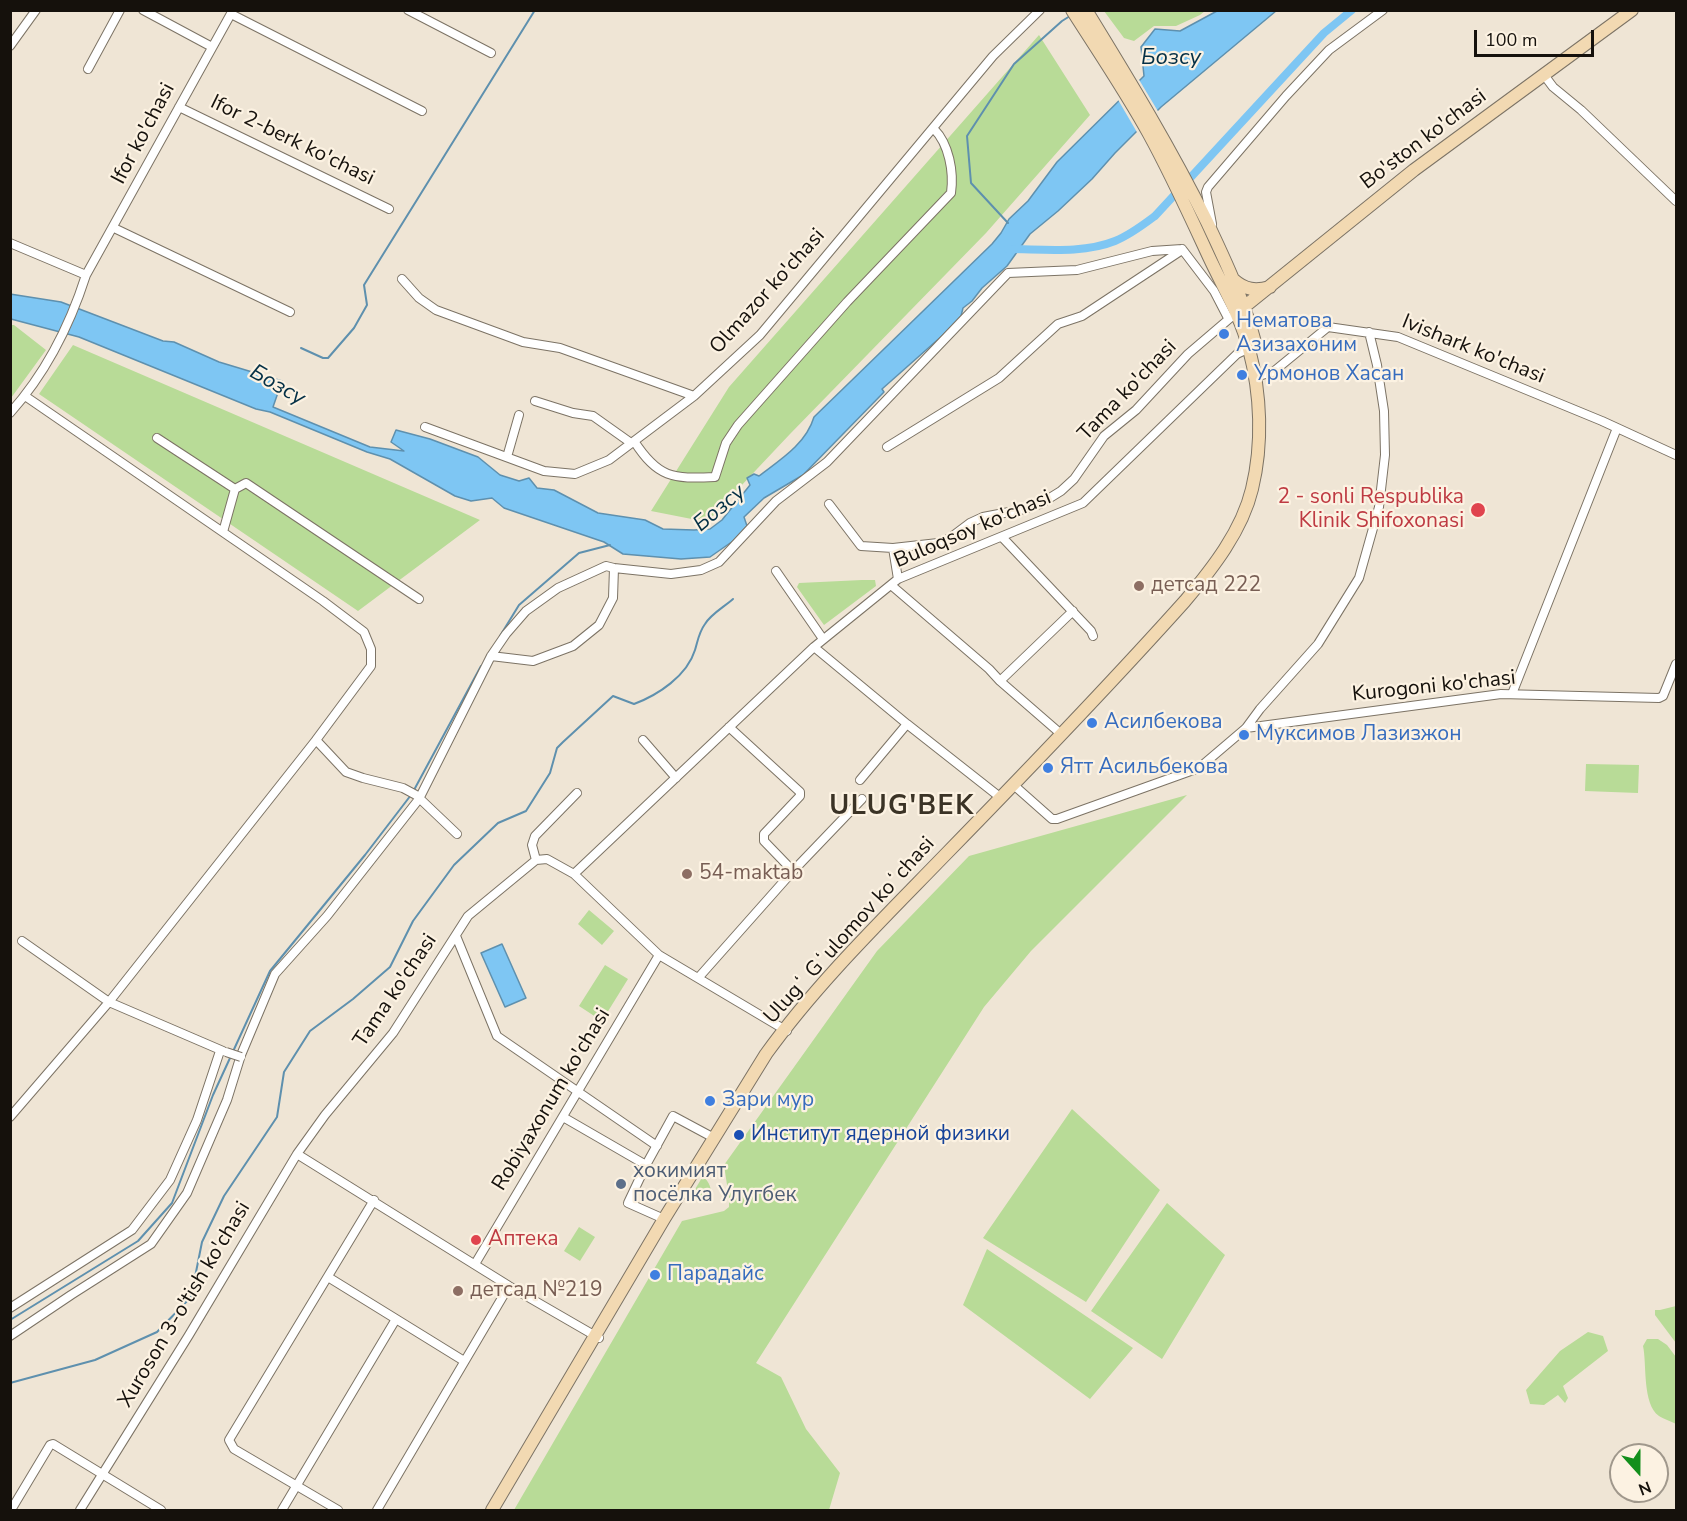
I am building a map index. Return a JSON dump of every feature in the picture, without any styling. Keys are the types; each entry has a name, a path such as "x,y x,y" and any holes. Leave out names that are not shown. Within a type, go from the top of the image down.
{"main road":[{"path":"1072,10 1087,19 1153,129 1192,206"},
{"name":"Bo'ston ko'chasi","path":"1236,313 1414,170 1544,75 1616,16 1632,10"},
{"name":"Ulugʻ Gʻulomov koʻchasi","path":"1192,206 1215,239 1233,279 1236,313"},
{"name":"Ulugʻ Gʻulomov koʻchasi","path":"492,1510 786,1031 877,932 1163,634 1201,590 1234,542 1252,507 1261,476 1265,426 1252,347 1192,206"},
{"path":"1233,279 1241,286 1251,290 1271,287"},
{"name":"Ulugʻ Gʻulomov koʻchasi","path":"496,1510 664,1219 714,1138 806,1002 1185,602 1209,571 1239,523 1252,490 1257,460 1258,377"}],"street":[{"path":"10,46 36,10"},
{"path":"88,69 120,10"},
{"path":"142,10 212,46"},
{"path":"408,10 491,53"},
{"name":"Olmazor ko'chasi","path":"425,427 544,471 575,474 609,460 694,396 760,335 993,56 1040,10"},
{"path":"1215,239 1206,192 1208,187 1329,50 1383,10"},
{"path":"232,12 422,111"},
{"name":"Ifor ko'chasi","path":"10,413 25,396 58,343 76,306 86,275 232,12"},
{"path":"1544,75 1552,87 1581,110 1677,201"},
{"name":"Ifor 2-berk ko'chasi","path":"179,107 389,209"},
{"path":"534,401 573,413 593,416 632,442 656,469 669,475 687,478 715,477 726,443 738,426 847,302 951,193 953,177 951,167 940,135 934,129"},
{"path":"114,228 290,312"},
{"path":"10,243 86,275"},
{"path":"1182,249 1214,291 1236,313"},
{"path":"887,447 999,378 1058,324 1082,316 1182,249"},
{"path":"10,1336 151,1244 187,1193 227,1100 241,1056 275,974 327,916 417,797 491,656 526,611 558,588 606,566 671,574 701,570 719,561 776,501 827,462 1008,273 1077,270 1152,251 1182,249"},
{"path":"402,279 419,298 436,310 523,342 560,348 694,396"},
{"name":"Tama ko'chasi","path":"829,504 861,546 893,548 938,543 983,517 1040,504 1061,491 1074,479 1104,436 1136,410 1188,354 1236,313"},
{"name":"Ivishark ko'chasi","path":"1258,377 1273,372 1328,327 1398,337 1677,455"},
{"path":"1017,788 1052,819 1057,819 1194,770 1246,728 1318,644 1359,578 1379,507 1385,455 1384,411 1369,332"},
{"name":"Buloqsoy ko'chasi","path":"574,874 814,647 898,579 1083,503 1238,354 1252,347"},
{"path":"10,1117 109,1002 316,740 370,666 371,649 364,633 324,600 25,396"},
{"path":"507,457 519,414"},
{"path":"1512,694 1617,428"},
{"path":"157,438 235,489"},
{"path":"223,532 235,489 246,483 419,599"},
{"path":"1002,537 1073,611 1093,636"},
{"path":"893,548 898,579"},
{"path":"491,656 533,661 573,646 599,625 613,598 614,568"},
{"path":"776,572 823,639"},
{"path":"891,585 1061,734"},
{"path":"1000,681 1073,611"},
{"path":"814,647 1001,798"},
{"name":"Kurogoni ko'chasi","path":"1246,728 1512,694 1661,698 1677,664"},
{"path":"860,780 908,724"},
{"path":"729,728 800,792 800,796 764,834 764,841 793,871"},
{"path":"316,740 346,772 404,788 457,834"},
{"path":"643,740 676,777"},
{"path":"577,793 535,836 531,845 536,860 547,859 574,874 659,955 786,1031"},
{"path":"699,977 793,871 862,799"},
{"name":"Tama ko'chasi","path":"297,1154 325,1115 393,1033 468,916 536,860"},
{"path":"456,936 497,1036 657,1146"},
{"path":"22,941 109,1002 223,1052 241,1056"},
{"name":"Robiyaxonum ko'chasi","path":"476,1264 659,955"},
{"path":"10,1308 132,1230 170,1180 197,1120 223,1052"},
{"path":"664,1219 628,1203 673,1116 714,1138"},
{"path":"563,1117 646,1165"},
{"path":"297,1154 374,1200 508,1286 597,1337"},
{"name":"Xuroson 3-o'tish ko'chasi","path":"81,1510 297,1154"},
{"path":"338,1510 234,1449 229,1440 374,1200"},
{"path":"328,1277 464,1361"},
{"path":"377,1510 508,1286"},
{"path":"282,1510 396,1319"},
{"path":"11,1510 51,1444 161,1510"}],"green space":[{"path":"1104,11 1205,11 1176,26 1154,26 1134,41 1124,38"},
{"path":"1039,35 1090,115 986,233 707,522 651,511 729,387"},
{"path":"11,325 46,350 11,398"},
{"path":"73,345 480,520 358,611 39,394"},
{"path":"875,580 876,586 824,625 797,587 799,583"},
{"path":"1586,764 1639,765 1638,793 1585,791"},
{"path":"1187,795 1031,951 984,1007 756,1363 781,1377 806,1429 840,1473 829,1510 514,1510 682,1221 724,1211 729,1207 724,1165 877,951 969,856"},
{"path":"589,910 614,931 602,945 578,924"},
{"path":"605,965 628,979 602,1021 579,1006"},
{"path":"1072,1109 1160,1190 1086,1302 983,1238"},
{"path":"703,1176 710,1186 711,1195 710,1198 698,1200 691,1196"},
{"path":"1167,1203 1225,1255 1162,1359 1091,1311"},
{"path":"579,1227 595,1237 580,1261 564,1251"},
{"path":"987,1249 1133,1348 1090,1399 963,1305"},
{"path":"1676,1306 1676,1343 1655,1315 1655,1310"},
{"path":"1588,1332 1603,1336 1608,1351 1563,1386 1568,1398 1565,1403 1558,1395 1544,1405 1530,1404 1526,1390 1560,1351"},
{"path":"1647,1339 1658,1339 1667,1345 1676,1357 1676,1424 1659,1416 1650,1403 1643,1346"}],"water":[{"name":"Бозсу","path":"1217,11 1276,11 1161,107 1092,179 1030,234 1007,266 963,308 961,316 882,389 884,392 803,475 764,498 744,517 747,526 733,541 710,557 681,559 623,554 604,542 504,508 492,498 471,501 455,496 390,459 367,452 270,412 256,409 79,337 11,319 10,294 61,302 163,341 174,342 219,362 282,381 273,407 370,447 404,451 391,442 396,430 430,439 478,457 500,475 519,481 529,478 537,488 554,490 598,513 645,520 663,529 710,529 722,520 750,485 747,478 754,474 759,476 799,443 814,417 992,244 1009,219 1028,201 1057,162 1144,76 1141,47 1155,29 1180,31"},
{"path":"502,944 526,998 505,1007 481,953"}],"pier":[{"path":"1138,78 1159,113 1138,134 1117,98"}],"waterway":[{"path":"301,348 328,358 354,328 367,305 364,285 535,10"},
{"path":"1008,249 1090,248 1115,241 1141,226 1155,216 1324,33 1352,10"},
{"path":"1008,223 971,183 967,136 1014,64 1070,16"},
{"path":"500,636 519,605 579,553 610,545"},
{"path":"10,1383 95,1360 157,1332 191,1297 202,1242 224,1196 277,1117 284,1072 310,1031 353,999 390,967 413,921 454,865 498,823 526,811 550,773 557,748 613,696 634,704 671,683 691,659 700,633 708,620 733,599"},
{"path":"414,790 481,666"},
{"path":"10,1320 138,1241 172,1203 213,1095 270,971 411,795"}],"place":[{"name":"Нематова Азизахоним","path":"1224,334"},
{"name":"Урмонов Хасан","path":"1242,375"},
{"name":"2 - sonli Respublika Klinik Shifoxonasi","path":"1478,510"},
{"name":"детсад 222","path":"1139,586"},
{"name":"Асилбекова","path":"1092,723"},
{"name":"Муксимов Лазизжон","path":"1244,735"},
{"name":"Ятт Асильбекова","path":"1048,768"},
{"name":"54-maktab","path":"687,874"},
{"name":"Зари мур","path":"710,1101"},
{"name":"Институт ядерной физики","path":"739,1135"},
{"name":"хокимият посёлка Улугбек","path":"621,1184"},
{"name":"Аптека","path":"476,1240"},
{"name":"Парадайс","path":"655,1275"},
{"name":"детсад №219","path":"458,1291"}],"district":[{"name":"ULUG'BEK","path":"902,807"}]}
